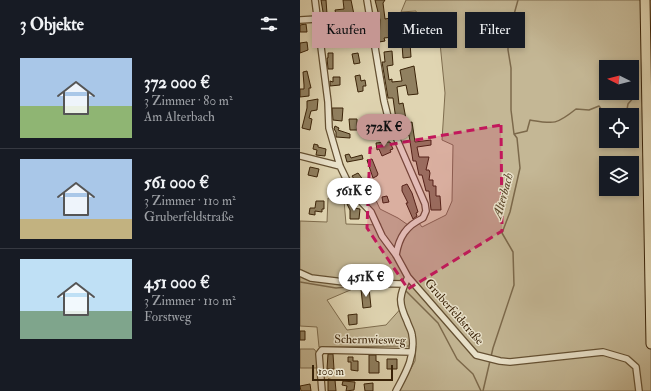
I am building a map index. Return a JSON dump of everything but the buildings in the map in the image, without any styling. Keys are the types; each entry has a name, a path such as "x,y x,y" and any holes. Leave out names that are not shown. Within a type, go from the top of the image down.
{"main road":[{"path":"645,0 651,344"}],"street":[{"name":"Gruberfeldstraße","path":"315,0 316,12"},
{"path":"367,0 384,101 389,120 425,204 426,211 423,218 411,224 402,234 396,255"},
{"path":"300,20 312,19"},
{"name":"Gruberfeldstraße","path":"321,48 328,102 329,128 340,166 353,192 371,212 382,236 396,255 408,277 476,355 510,362 603,352 627,359 636,367 639,391"},
{"path":"300,156 340,166"},
{"path":"300,273 311,278 352,283 404,284"},
{"path":"396,391 410,363 412,352 412,335 400,306 400,296 408,277"},
{"name":"Schernwiesweg","path":"322,391 319,354 322,350 412,352"}],"highlighted area":[{"path":"501,125 502,231 408,289 367,228 370,148"}],"shaded area":[{"path":"406,0 651,0 651,241 645,254 646,288 651,290 651,391 399,391 415,361 416,346 319,347 317,327 300,326 300,221 327,222 328,198 344,200 346,224 381,225 368,203 374,196 380,209 398,218 411,227 419,223 422,227 446,215 452,201 453,145 442,140 445,93 440,48 457,48 457,12 401,12","holes":["363,282 401,282 404,305 386,325 347,330 327,300 355,288"]},
{"path":"300,349 314,349 318,354 319,368 300,368"}],"waterway":[{"name":"Alterbach","path":"483,391 493,348 514,285 513,252 502,233 510,212 520,168 517,138 514,134 511,110 511,68 508,50 508,36 518,0"},
{"path":"627,108 631,100"},
{"path":"514,134 527,131 530,120 554,122 559,121 576,109 589,110 599,106 600,108"},
{"path":"300,282 336,288 358,286"},
{"path":"405,290 438,323 457,359 473,374 481,391"}]}
